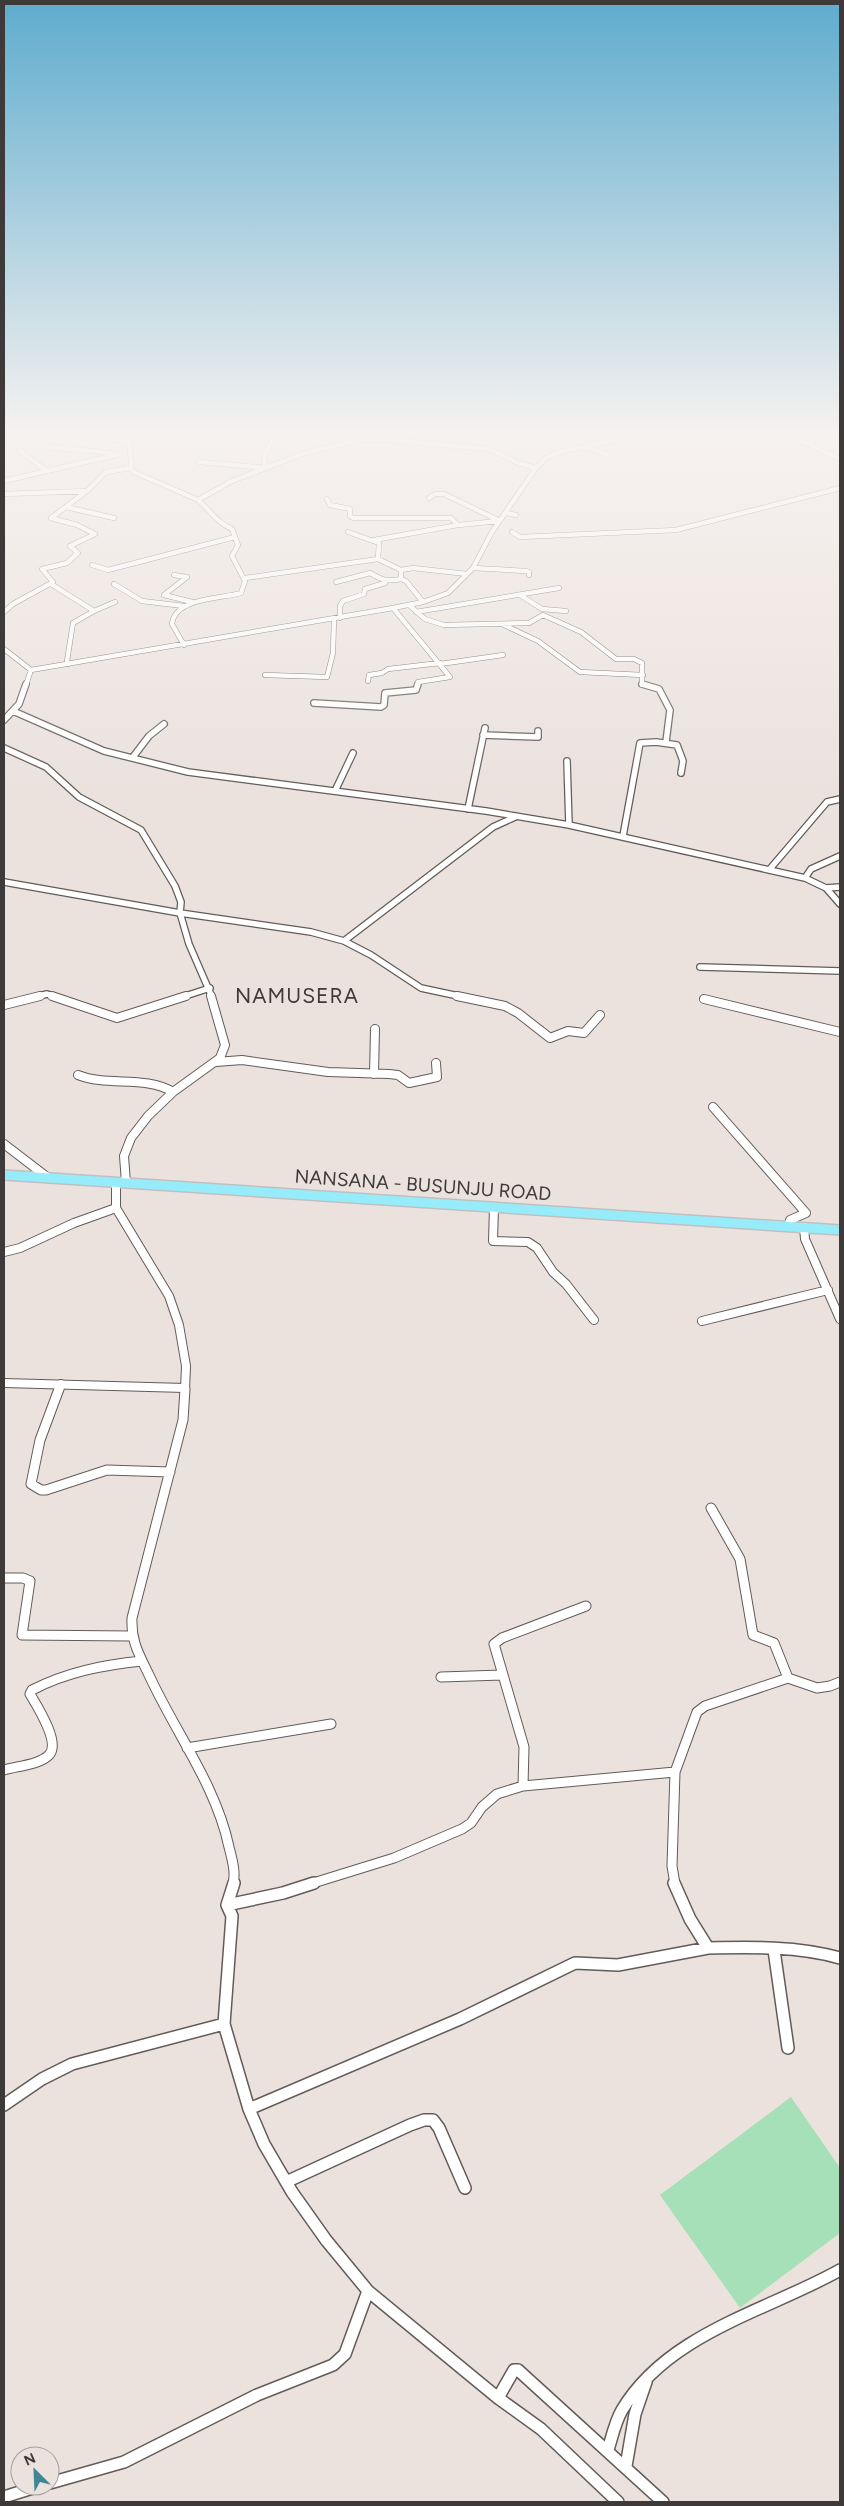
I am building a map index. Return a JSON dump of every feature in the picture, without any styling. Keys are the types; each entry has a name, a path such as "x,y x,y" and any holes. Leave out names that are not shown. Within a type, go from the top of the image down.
{"main road":[{"name":"NANSANA - BUSUNJU ROAD","path":"4,1175 840,1230"}],"street":[{"path":"51,584 52,580 42,569 71,561 78,553"},
{"path":"92,565 108,570 174,553"},
{"path":"184,645 171,622 175,614 192,602 241,593 244,578 232,556 234,553"},
{"path":"378,553 378,559"},
{"path":"4,649 31,670 424,602 448,593 473,568 481,553"},
{"path":"244,578 378,559 401,570 413,568 434,572 468,574"},
{"path":"473,568 526,571 529,572 529,575"},
{"path":"401,570 401,578"},
{"path":"336,582 370,574 385,583"},
{"path":"174,575 187,576 164,595 192,602"},
{"path":"340,618 340,606 344,600 364,594 365,589 401,578 406,581 424,602"},
{"path":"51,584 94,611"},
{"path":"4,612 13,604 51,584"},
{"path":"114,584 124,593 138,600 152,604 172,602 184,606"},
{"path":"416,612 559,588"},
{"path":"520,594 545,613 581,632 616,659 639,660 642,663 642,685 660,689 670,710 666,742"},
{"path":"69,664 69,641 73,623 115,602"},
{"path":"409,605 432,622 444,625 529,623 545,613 558,609 566,611"},
{"path":"314,703 381,707 384,705 385,693 416,690 418,689 418,682 448,678 450,675 393,608"},
{"path":"265,675 327,677 333,653 334,619"},
{"path":"503,623 538,641 580,672 599,671 642,675"},
{"path":"368,681 369,675 382,673 388,669 503,655"},
{"path":"4,720 13,711 25,692 31,670"},
{"path":"13,711 104,751 188,772 468,809 569,825 805,878 826,888 840,904"},
{"path":"133,757 149,736 164,724"},
{"path":"468,809 485,728"},
{"path":"483,735 530,738 538,737 538,731"},
{"path":"623,836 638,746 644,742 666,742 676,745 680,750 683,761 681,773"},
{"path":"4,748 46,767 55,773 79,797 137,826 174,886 181,902 180,913 189,944 210,988 225,1045 216,1062 173,1092 148,1116 131,1138 124,1156 116,1208 169,1296 174,1308 186,1366 182,1420 170,1472 160,1503 141,1590 132,1618 131,1636 142,1661 206,1782 232,1852 234,1882 227,1905 232,1916 224,2024 249,2109 264,2144 286,2182 326,2240 368,2291 498,2398 541,2429 618,2502"},
{"path":"335,791 353,753"},
{"path":"567,761 569,825"},
{"path":"769,870 827,802 840,799"},
{"path":"344,941 494,827 518,816"},
{"path":"805,878 811,869 840,856"},
{"path":"4,882 180,913 258,923 344,941 371,955 421,988 505,1006 518,1013 550,1038 568,1030 584,1033 600,1015"},
{"path":"826,888 840,887"},
{"path":"700,967 828,969 840,971"},
{"path":"4,1006 47,994 117,1018 210,988"},
{"path":"704,999 840,1032"},
{"path":"374,1074 375,1030"},
{"path":"216,1062 242,1060 328,1072 398,1075 409,1083 432,1080 438,1074 436,1063"},
{"path":"78,1075 86,1079 114,1084 148,1084 165,1087 173,1092"},
{"path":"713,1107 806,1213 790,1220 788,1227"},
{"path":"4,1144 47,1177"},
{"path":"494,1207 493,1241 528,1242 537,1248 553,1272 566,1284 594,1320"},
{"path":"4,1252 20,1248 74,1223 116,1208"},
{"path":"804,1227 805,1238 840,1319"},
{"path":"702,1321 828,1290"},
{"path":"4,1383 185,1388"},
{"path":"61,1384 43,1437 40,1440 30,1484 40,1490 46,1490 106,1470 170,1472"},
{"path":"711,1508 715,1519 736,1547 754,1636 774,1643 788,1678"},
{"path":"4,1578 23,1578 30,1581 22,1636 131,1636"},
{"path":"523,1786 524,1748 494,1648 497,1641 586,1606"},
{"path":"4,1770 39,1760 53,1750 53,1740 30,1694 32,1690 49,1681 97,1666 142,1661"},
{"path":"441,1677 502,1675"},
{"path":"708,1948 690,1919 675,1888 672,1866 675,1772 697,1712 705,1706 788,1678 797,1678 813,1688 824,1690 840,1682"},
{"path":"187,1748 331,1724"},
{"path":"227,1905 283,1893 394,1858 462,1829 471,1823 482,1807 497,1794 523,1786 675,1772"},
{"path":"249,2109 460,2019 575,1963 618,1964 721,1946 822,1953 840,1958"},
{"path":"774,1950 788,2048"},
{"path":"4,2105 42,2079 72,2064 189,2035 224,2024"},
{"path":"286,2182 410,2125 424,2120 433,2120 439,2128 466,2188"},
{"path":"608,2450 621,2412 648,2378 679,2351 727,2322 813,2285 840,2270"},
{"path":"60,2480 124,2462 257,2395 333,2365 345,2354 368,2291"},
{"path":"498,2398 514,2370 518,2370 626,2466 663,2502"},
{"path":"626,2466 635,2414 648,2378"}],"green space":[{"path":"791,2097 840,2168 840,2233 740,2308 660,2195"}],"district":[{"name":"NAMUSERA","path":"297,995"}]}
